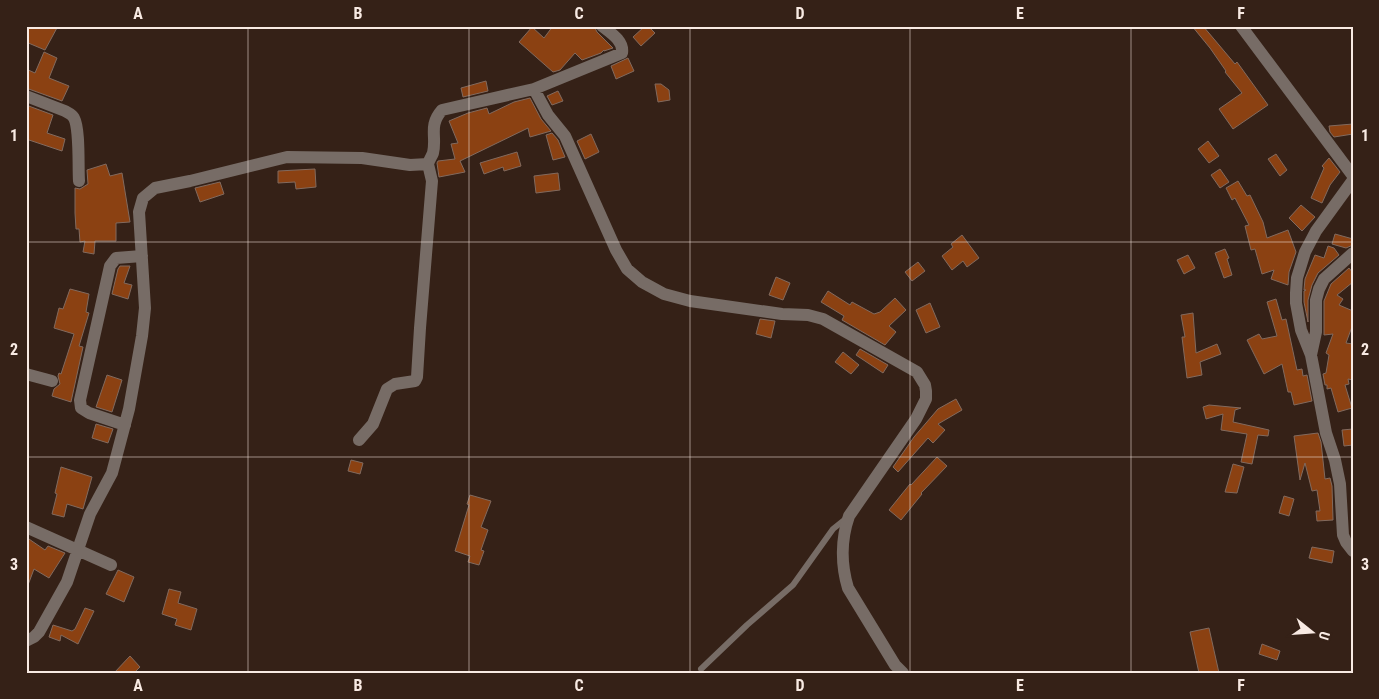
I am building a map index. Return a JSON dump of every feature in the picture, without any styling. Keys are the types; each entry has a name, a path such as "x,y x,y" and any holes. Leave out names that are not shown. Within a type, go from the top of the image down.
{"street":[{"path":"359,440 373,424 386,389 395,384 415,381 418,377 432,181 428,164 433,152 433,129 436,117 442,110 534,89 622,54 623,48 621,43 602,26"},
{"path":"1241,26 1353,176"},
{"path":"534,89 548,115 565,136 616,250 627,269 642,282 664,294 690,301 782,314 808,315 823,319 917,372 925,385 926,399 916,419 849,516 844,533 843,562 848,588 895,665 903,673"},
{"path":"26,96 65,111 74,118 77,128 79,181"},
{"path":"26,641 34,637 47,621 67,582 90,514 112,473 125,424 145,308 139,212 143,198 155,188 287,157 362,158 410,165 428,164"},
{"path":"1353,180 1316,231 1305,252 1300,267 1296,293 1301,330 1311,355 1326,433 1335,460 1340,484 1343,535 1353,551"},
{"path":"1311,355 1316,332 1318,289 1324,279 1353,252"},
{"path":"125,424 89,413 81,408 80,400 110,266 116,258 142,256"},
{"path":"26,374 52,381"},
{"path":"26,526 111,565"}],"lane":[{"path":"701,669 793,585 833,529 849,516"}],"building":[{"path":"26,26 58,26 45,50 26,42"},
{"path":"553,26 594,26 597,32 613,48 582,60 575,53 560,70 553,72 519,42 532,27 544,38"},
{"path":"645,26 648,26 655,33 641,46 633,37"},
{"path":"1192,26 1203,26 1235,64 1237,62 1268,105 1233,129 1219,109 1242,93"},
{"path":"44,52 57,58 49,78 69,86 62,101 26,88 26,69 35,73"},
{"path":"628,58 634,71 616,79 611,66"},
{"path":"486,81 488,91 463,97 461,88"},
{"path":"655,84 661,84 669,90 670,100 658,102"},
{"path":"558,91 563,101 552,105 547,96"},
{"path":"530,98 541,119 551,131 530,137 528,128 460,161 465,172 439,177 438,161 455,159 451,144 458,143 449,121 487,108 489,114 514,102"},
{"path":"26,105 53,115 47,133 65,139 62,151 26,139"},
{"path":"1353,124 1353,134 1334,137 1330,132 1329,126"},
{"path":"552,133 558,140 565,157 553,160 546,135"},
{"path":"591,134 599,152 585,159 577,141"},
{"path":"1208,141 1219,156 1209,163 1198,149"},
{"path":"517,152 521,166 504,171 503,167 484,174 480,163"},
{"path":"1276,154 1287,170 1280,176 1268,159"},
{"path":"1329,158 1340,172 1330,185 1322,203 1311,198 1324,168 1322,166"},
{"path":"106,164 110,176 122,173 130,222 116,223 116,241 95,241 94,254 83,252 85,241 80,242 79,229 76,229 75,188 80,189 88,184 87,170"},
{"path":"315,169 316,187 296,189 295,182 278,183 278,171"},
{"path":"1220,169 1229,182 1220,188 1211,175"},
{"path":"558,173 560,190 536,193 534,176"},
{"path":"1238,181 1247,196 1250,195 1263,222 1267,238 1288,230 1296,252 1289,272 1288,285 1271,279 1274,270 1262,274 1255,249 1251,250 1245,226 1249,225 1235,198 1232,200 1226,188"},
{"path":"220,182 224,194 200,202 195,188"},
{"path":"1301,205 1315,217 1302,231 1289,218"},
{"path":"1335,234 1353,239 1353,245 1346,248 1332,244"},
{"path":"962,235 979,258 967,267 963,261 952,270 942,256 953,247 951,244"},
{"path":"1328,246 1334,248 1339,255 1318,273 1312,285 1308,300 1308,322 1304,302 1305,279 1315,255 1324,258"},
{"path":"1225,249 1229,258 1227,259 1232,275 1224,278 1215,253"},
{"path":"1188,255 1195,268 1184,274 1177,260"},
{"path":"918,262 925,271 912,281 905,272"},
{"path":"120,266 130,266 124,283 132,285 128,299 112,294"},
{"path":"1349,268 1353,273 1353,282 1337,295 1343,299 1339,305 1353,311 1353,324 1346,343 1353,344 1353,380 1348,379 1349,384 1345,385 1352,408 1338,412 1331,388 1327,389 1323,374 1326,373 1329,355 1326,353 1333,334 1324,335 1324,301 1331,284"},
{"path":"776,277 790,283 783,300 769,295"},
{"path":"70,289 89,294 86,312 89,313 79,346 83,347 71,402 52,396 54,389 60,384 58,376 59,373 61,374 74,334 54,328 59,308 63,309"},
{"path":"828,291 850,305 852,302 874,314 880,312 895,298 906,310 889,326 896,332 885,345 842,320 844,316 821,302"},
{"path":"1276,299 1282,320 1286,319 1297,370 1302,369 1303,376 1307,375 1312,401 1294,405 1291,392 1288,392 1282,364 1264,374 1247,340 1259,334 1262,339 1277,336 1267,302"},
{"path":"930,303 940,327 926,333 916,310"},
{"path":"1193,313 1196,353 1217,344 1221,354 1200,362 1202,375 1187,378 1182,337 1185,337 1181,315"},
{"path":"760,319 775,321 771,338 756,334"},
{"path":"860,349 888,365 883,373 856,355"},
{"path":"843,352 859,365 851,374 835,362"},
{"path":"107,375 122,380 112,412 96,407"},
{"path":"956,399 962,410 938,424 945,430 933,443 928,438 898,472 893,467 914,437 938,409"},
{"path":"1209,405 1241,408 1235,410 1233,422 1269,430 1268,436 1258,435 1252,464 1241,462 1247,434 1221,430 1223,414 1206,419 1203,407"},
{"path":"96,424 113,429 108,443 92,438"},
{"path":"1353,429 1353,445 1344,446 1342,430"},
{"path":"1318,433 1321,442 1325,479 1330,478 1332,486 1333,520 1317,521 1316,511 1320,511 1317,490 1312,491 1305,463 1300,480 1294,436"},
{"path":"937,457 947,466 921,493 901,520 889,510 910,484"},
{"path":"351,460 363,463 360,474 348,471"},
{"path":"1233,464 1244,467 1237,493 1225,492"},
{"path":"61,467 92,477 83,509 67,504 64,517 52,514"},
{"path":"470,495 491,501 481,527 488,530 481,550 484,551 479,565 468,562 470,556 455,551 469,505 467,504"},
{"path":"1284,496 1294,499 1289,516 1279,513"},
{"path":"26,537 45,550 48,546 65,553 49,578 34,569 28,585 26,585"},
{"path":"1312,547 1334,551 1332,563 1309,558"},
{"path":"118,570 134,577 124,602 106,594"},
{"path":"169,589 181,592 178,603 197,609 191,630 175,625 177,619 162,614"},
{"path":"85,608 94,611 78,644 61,635 60,641 49,637 53,625 72,631 75,629"},
{"path":"1209,628 1219,673 1199,673 1190,632"},
{"path":"1262,644 1280,651 1277,660 1259,654"},
{"path":"130,656 140,667 134,673 114,673"}]}
